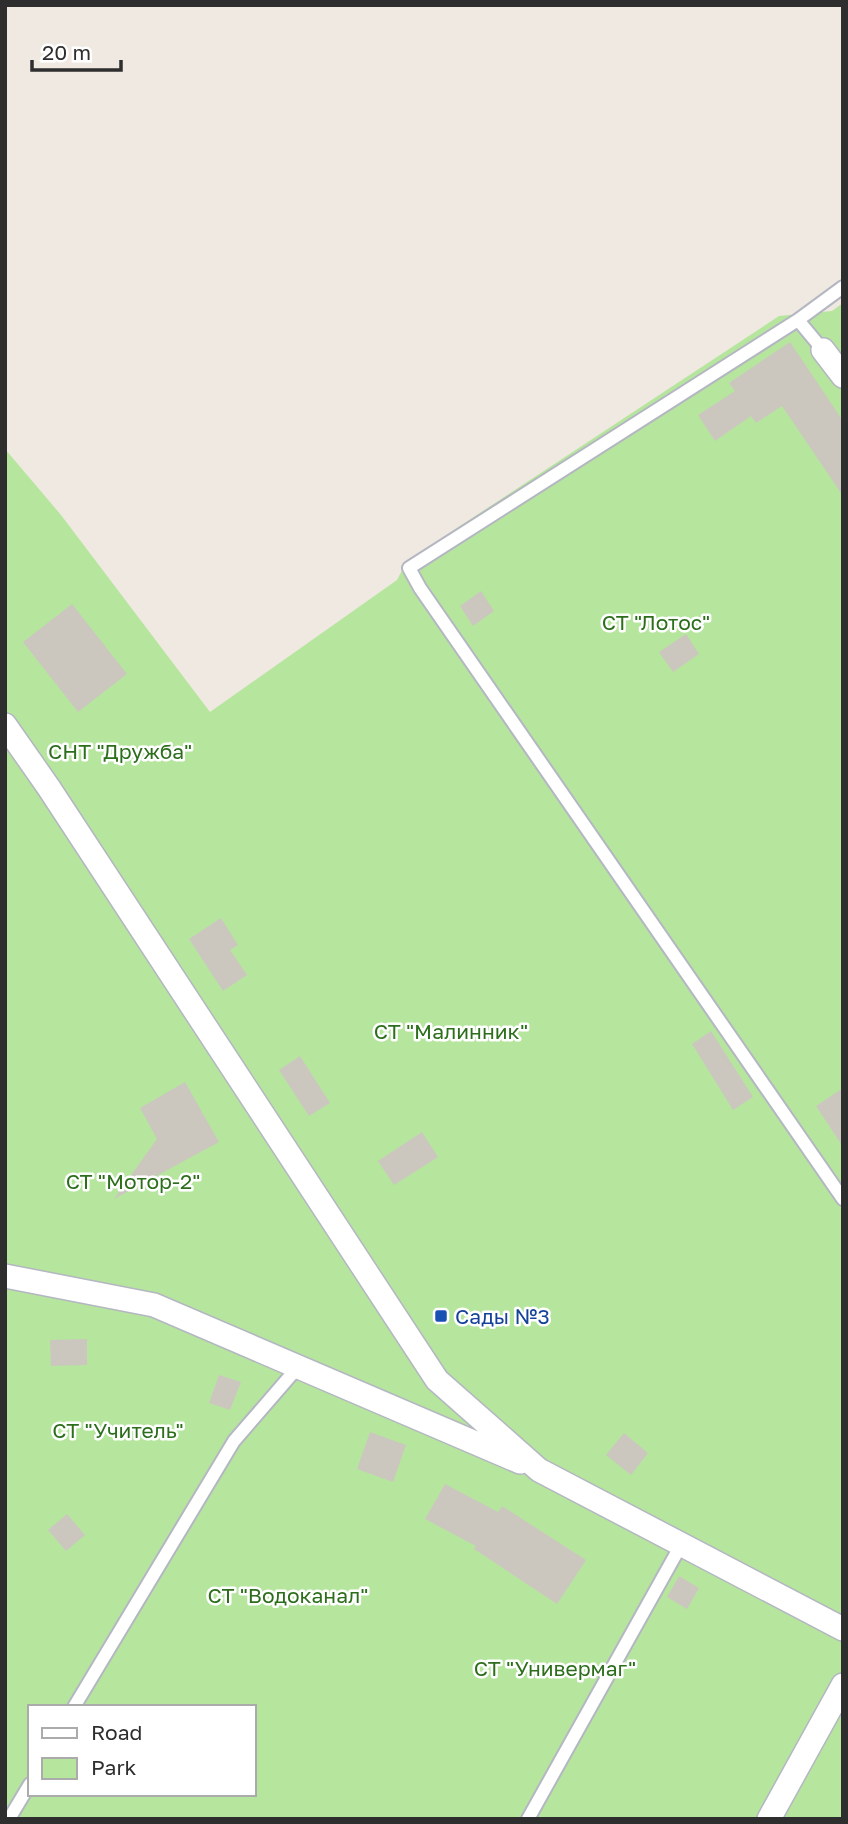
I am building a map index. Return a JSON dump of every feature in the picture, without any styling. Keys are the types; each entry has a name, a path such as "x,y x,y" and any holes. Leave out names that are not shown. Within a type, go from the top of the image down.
{"street":[{"path":"822,350 843,376"},
{"path":"5,725 57,800 437,1380 539,1470"},
{"path":"5,1276 154,1305 539,1470 843,1629"},
{"path":"769,1819 843,1685"}],"lane":[{"path":"843,287 798,320 409,568 420,588 843,1199"},
{"path":"798,320 822,350"},
{"path":"75,1705 234,1441 298,1367"},
{"path":"528,1819 681,1545"},
{"path":"9,1819 28,1787"}],"green space":[{"path":"843,303 843,1819 5,1819 5,449 61,515 210,712 397,580 407,561 779,316 832,311"}],"building":[{"path":"790,342 843,421 843,496 782,406 756,423 751,416 715,441 698,415 735,391 729,383"},
{"path":"481,591 494,611 473,626 460,606"},
{"path":"72,604 127,674 78,712 23,642"},
{"path":"686,634 699,654 673,672 659,652"},
{"path":"221,918 238,945 230,950 247,975 223,991 189,939"},
{"path":"711,1031 753,1097 733,1110 692,1044"},
{"path":"300,1056 330,1103 309,1116 279,1070"},
{"path":"185,1082 219,1142 114,1199 157,1139 140,1108"},
{"path":"843,1088 843,1147 816,1106"},
{"path":"422,1132 438,1157 394,1185 378,1161"},
{"path":"87,1339 87,1365 51,1366 50,1340"},
{"path":"219,1375 241,1382 230,1410 209,1403"},
{"path":"370,1432 406,1445 393,1482 357,1469"},
{"path":"624,1433 648,1453 631,1475 606,1455"},
{"path":"445,1484 498,1512 502,1506 586,1560 557,1604 474,1549 476,1546 425,1519"},
{"path":"67,1514 85,1535 66,1551 48,1530"},
{"path":"679,1576 699,1588 687,1609 667,1597"}],"place":[{"name":"Сады №3","path":"441,1316"}],"park label":[{"name":"СТ \"Лотос\"","path":"656,622"},
{"name":"СНТ \"Дружба\"","path":"120,751"},
{"name":"СТ \"Малинник\"","path":"451,1031"},
{"name":"СТ \"Мотор-2\"","path":"133,1181"},
{"name":"СТ \"Учитель\"","path":"118,1430"},
{"name":"СТ \"Водоканал\"","path":"288,1595"},
{"name":"СТ \"Универмаг\"","path":"555,1668"}]}
